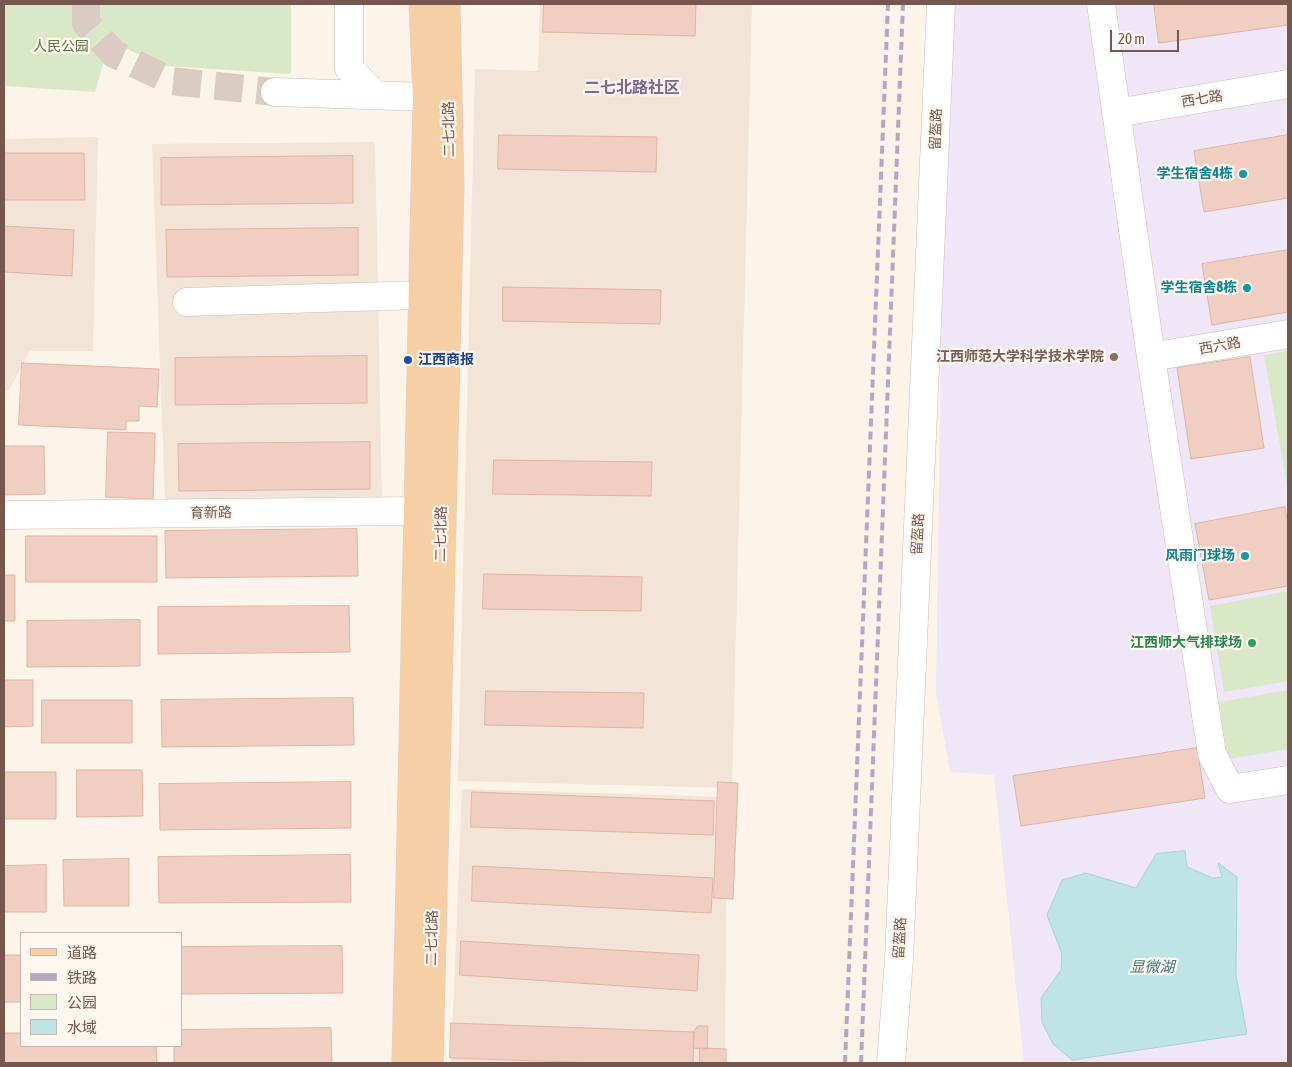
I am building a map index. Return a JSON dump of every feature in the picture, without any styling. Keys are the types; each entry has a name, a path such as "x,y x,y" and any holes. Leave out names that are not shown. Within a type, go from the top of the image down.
{"main road":[{"name":"二七北路","path":"406,1063 427,96 424,4"},
{"name":"二七北路","path":"429,1063 450,187 446,4"}],"street":[{"path":"350,4 349,68 375,95"},
{"name":"留盔路","path":"891,1063 899,949 941,4"},
{"path":"1101,4 1151,357 1212,754 1230,789 1288,780"},
{"name":"西七路","path":"1116,113 1288,84"},
{"path":"275,92 427,96"},
{"path":"187,302 423,295"},
{"name":"西六路","path":"1151,357 1288,334"},
{"name":"育新路","path":"4,515 418,511"}],"shaded area":[{"path":"540,4 752,4 732,788 458,781 475,69 538,71"},
{"name":"江西师范大学科学技术学院","path":"946,4 1288,4 1288,1063 1024,1063 994,775 950,772 936,692"},
{"path":"98,137 93,351 30,351 9,390 4,390 4,139"},
{"path":"375,142 382,501 165,501 152,144"},
{"path":"462,789 727,797 725,1063 451,1063"}],"green space":[{"name":"人民公园","path":"4,4 291,4 291,74 164,66 110,41 95,92 4,86"},
{"path":"1288,351 1288,491 1264,355"},
{"name":"江西师大气排球场","path":"1288,591 1288,681 1224,692 1210,606"},
{"path":"1288,690 1288,749 1228,759 1219,702"}],"water":[{"name":"显微湖","path":"1185,851 1187,867 1213,878 1222,877 1218,863 1237,877 1236,976 1247,1034 1072,1060 1053,1044 1042,1022 1041,998 1061,970 1062,954 1047,915 1062,880 1086,873 1136,888 1156,854"}],"building":[{"path":"544,4 696,4 695,36 543,32"},
{"path":"1154,4 1288,4 1288,25 1159,43"},
{"path":"499,135 657,137 656,172 498,169"},
{"name":"学生宿舍4栋","path":"1288,135 1288,198 1204,212 1194,151"},
{"path":"4,153 84,153 85,200 4,200"},
{"path":"353,156 353,203 161,205 161,158"},
{"path":"4,226 74,230 72,276 4,272"},
{"path":"358,228 358,275 167,277 166,230"},
{"name":"学生宿舍8栋","path":"1288,250 1288,312 1212,325 1202,264"},
{"path":"503,287 661,290 660,324 503,321"},
{"path":"367,356 367,403 175,405 175,358"},
{"path":"1250,357 1264,448 1191,459 1177,368"},
{"path":"22,363 159,369 157,407 139,406 139,421 126,421 126,430 19,425"},
{"path":"108,432 155,433 153,499 106,497"},
{"path":"370,442 370,489 179,491 178,444"},
{"path":"4,446 44,446 45,494 4,495"},
{"path":"494,460 652,462 651,496 493,494"},
{"name":"风雨门球场","path":"1285,507 1288,525 1288,586 1209,600 1195,524"},
{"path":"357,529 358,576 166,578 165,531"},
{"path":"26,536 157,536 157,582 26,582"},
{"path":"484,574 642,577 641,611 483,609"},
{"path":"4,575 15,575 15,621 4,621"},
{"path":"349,606 350,652 158,654 158,607"},
{"path":"140,620 140,666 27,667 27,621"},
{"path":"4,680 33,680 33,726 4,727"},
{"path":"486,691 644,693 643,728 485,725"},
{"path":"353,698 354,745 162,747 161,700"},
{"path":"42,700 132,700 132,743 42,743"},
{"path":"1197,748 1205,798 1021,826 1013,776"},
{"path":"77,770 142,770 143,816 77,817"},
{"path":"4,772 56,772 56,819 4,819"},
{"path":"351,782 351,828 160,830 159,784"},
{"path":"718,782 738,783 733,899 714,898"},
{"path":"472,792 714,801 713,835 471,827"},
{"path":"350,855 351,902 159,903 158,857"},
{"path":"129,859 129,906 64,906 63,860"},
{"path":"46,865 46,912 4,912 4,866"},
{"path":"473,866 713,878 711,913 472,901"},
{"path":"461,941 699,955 697,991 460,975"},
{"path":"342,946 343,993 182,994 182,947"},
{"path":"4,955 20,955 20,1002 4,1002"},
{"path":"451,1023 694,1032 693,1063 599,1063 450,1058"},
{"path":"698,1026 708,1026 707,1049 693,1048 694,1032"},
{"path":"331,1028 332,1063 174,1063 174,1047 182,1047 182,1030"},
{"path":"4,1033 20,1033 20,1047 156,1047 157,1063 4,1063"},
{"path":"700,1048 726,1049 726,1063 700,1063"}],"tunnel":[{"path":"86,4 86,23 114,54 171,81 275,92"}],"railway":[{"path":"845,1063 888,4"},
{"path":"861,1063 903,4"}],"place":[{"name":"学生宿舍4栋","path":"1243,174"},
{"name":"学生宿舍8栋","path":"1247,288"},
{"name":"江西师范大学科学技术学院","path":"1114,357"},
{"name":"江西商报","path":"408,360"},
{"name":"风雨门球场","path":"1245,556"},
{"name":"江西师大气排球场","path":"1252,643"}],"district":[{"name":"二七北路社区","path":"632,88"}]}
